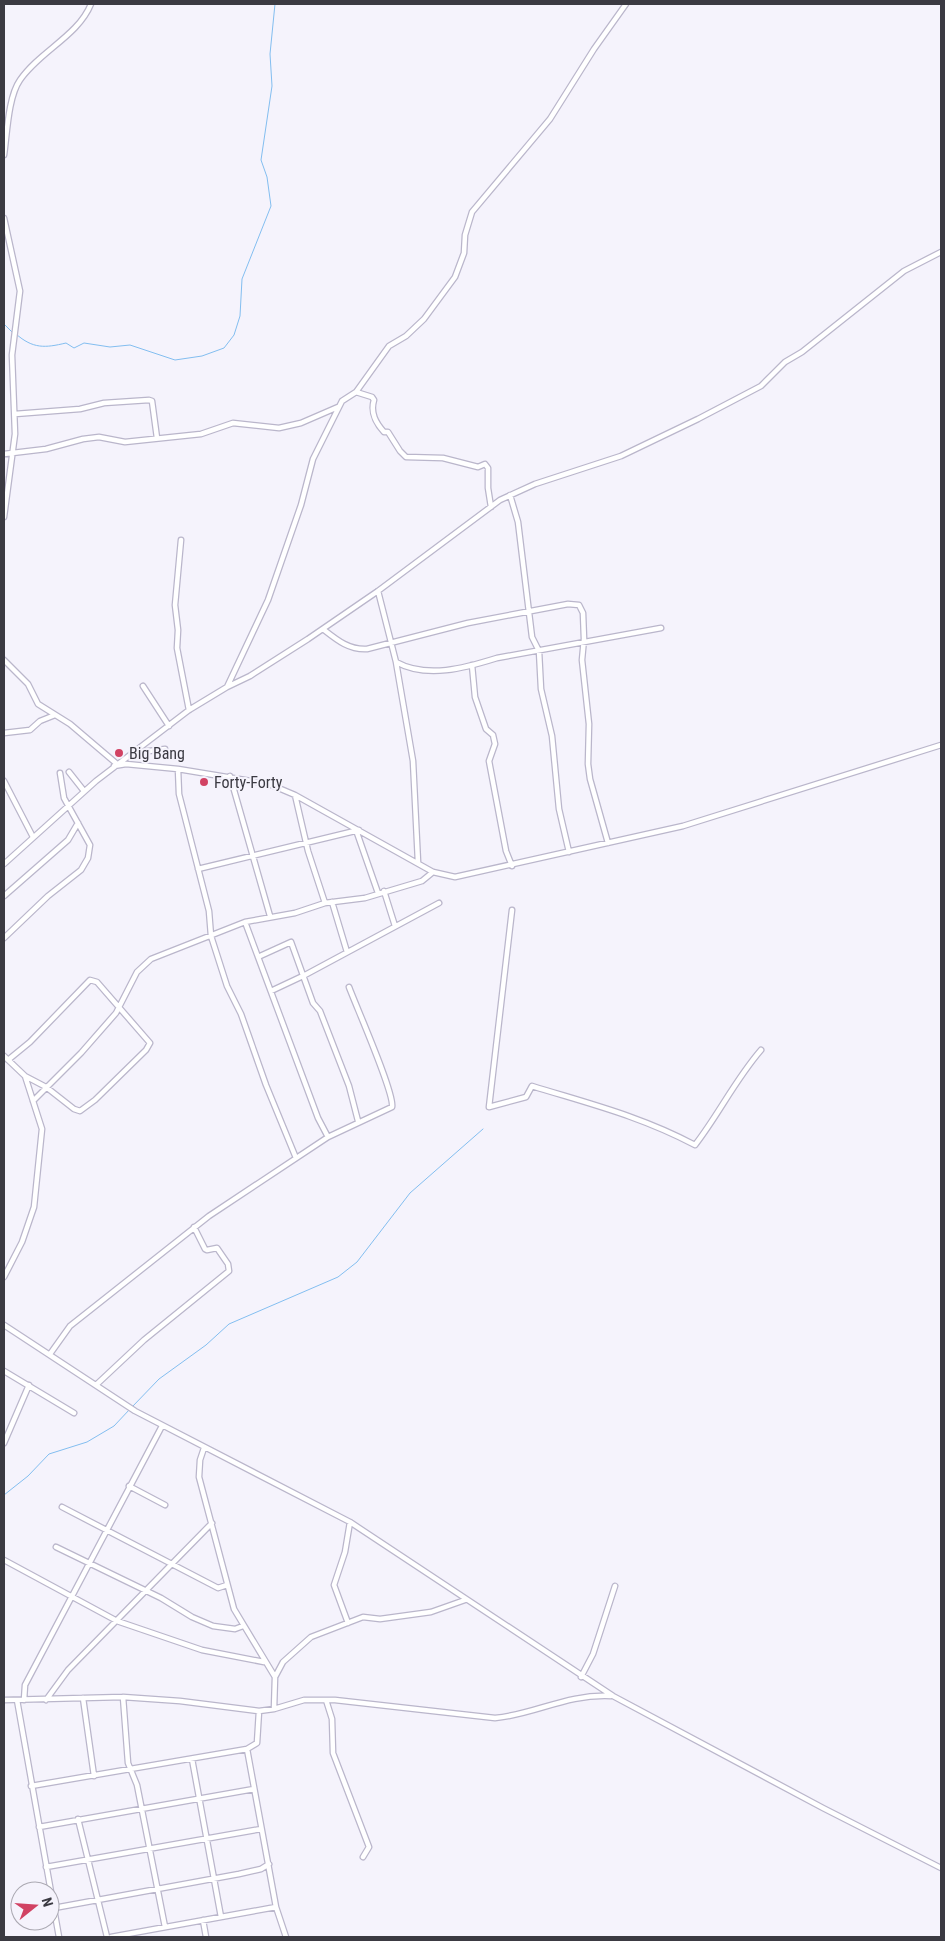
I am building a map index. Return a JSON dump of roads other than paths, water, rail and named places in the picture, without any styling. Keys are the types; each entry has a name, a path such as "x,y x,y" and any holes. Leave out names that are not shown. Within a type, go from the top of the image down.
{"street":[{"path":"4,156 14,98 19,82 84,18 92,4"},
{"path":"227,687 268,600 301,505 313,459 339,407 345,399 356,392 388,346 406,336 424,318 455,277 464,253 465,235 472,212 550,118 594,49 626,4"},
{"path":"4,218 20,285 12,356 15,414 4,517"},
{"path":"4,864 115,765 189,710 227,687 250,676 323,628 378,591 491,507 510,495 535,484 621,456 745,396 761,386 785,362 802,352 904,271 941,252"},
{"path":"356,392 372,397 374,400 372,408 376,423 384,432 388,432 406,457 443,458 478,467 485,464 488,468 488,488 491,507"},
{"path":"15,414 80,409 104,403 149,400 152,401 156,416 157,438"},
{"path":"4,454 46,448 83,438 99,437 125,442 201,434 233,423 279,428 301,423 339,407"},
{"path":"510,495 518,522 532,637 539,651 542,689 552,736 559,810 569,852"},
{"path":"181,540 175,605 178,630 177,648 189,710"},
{"path":"378,591 392,642 413,761 418,862"},
{"path":"323,628 343,644 360,650 529,612 568,604 579,605 583,613 584,641 582,660 589,724 588,764 590,779 608,843"},
{"path":"396,662 410,669 426,672 472,666 497,658 661,628"},
{"path":"4,660 28,684 38,704 70,724 115,765 126,764 178,769 230,776 269,784 295,795 433,872 455,877 512,866 683,826 941,745"},
{"path":"472,666 475,697 486,729 493,735 495,744 489,761 506,851 512,866"},
{"path":"143,686 169,726"},
{"path":"4,733 30,730 40,721 55,715"},
{"path":"131,753 164,749"},
{"path":"178,769 179,794 209,911 211,936 227,986 241,1014 266,1086 296,1158"},
{"path":"69,772 84,791"},
{"path":"4,938 48,896 81,870 90,852 88,840 68,806 62,788 60,773"},
{"path":"230,776 270,916"},
{"path":"4,781 33,837"},
{"path":"295,795 306,842 325,903"},
{"path":"4,896 68,840 78,823"},
{"path":"198,869 357,830"},
{"path":"357,830 378,893"},
{"path":"33,1100 81,1053 116,1013 130,983 142,965 167,951 245,922 295,912 325,903 378,893 422,881 433,872"},
{"path":"384,891 395,926"},
{"path":"332,902 347,952"},
{"path":"271,990 305,976 439,903"},
{"path":"512,910 489,1107 526,1097 532,1086 599,1105 651,1123 695,1145 717,1116 727,1094 761,1050"},
{"path":"245,922 318,1118 328,1137"},
{"path":"258,957 291,942 346,1079 358,1121"},
{"path":"4,1056 8,1060 25,1076 46,1087 74,1109 82,1111 150,1046 149,1041 96,982 90,980 30,1042 8,1060"},
{"path":"50,1354 70,1326 194,1227 328,1137 358,1121 390,1109 393,1104 381,1066 349,987"},
{"path":"4,1277 22,1242 34,1207 42,1128 25,1076"},
{"path":"96,1385 144,1340 229,1271 221,1252 217,1248 208,1250 205,1248 194,1227"},
{"path":"4,1326 50,1354 135,1411 350,1522 581,1677 613,1696 805,1799 941,1868"},
{"path":"4,1371 74,1412"},
{"path":"4,1443 29,1385"},
{"path":"24,1700 25,1685 162,1426"},
{"path":"204,1448 200,1460 199,1477 227,1585 243,1626 250,1632 264,1662 275,1677"},
{"path":"129,1486 165,1505"},
{"path":"62,1507 218,1588 227,1585"},
{"path":"348,1623 334,1585 345,1552 350,1522"},
{"path":"46,1700 68,1670 212,1523"},
{"path":"56,1547 145,1592 161,1598 192,1617 213,1626 235,1628 243,1626"},
{"path":"4,1560 117,1621 202,1650 264,1662"},
{"path":"581,1677 594,1654 615,1586"},
{"path":"274,1710 275,1677 281,1665 306,1640 369,1616 380,1619 431,1612 466,1600"},
{"path":"4,1700 123,1697 180,1701 260,1711 274,1710 304,1700 326,1700 431,1709 495,1718 517,1714 572,1698 613,1696"},
{"path":"123,1697 126,1749 142,1809 165,1927"},
{"path":"83,1698 94,1776"},
{"path":"17,1700 49,1881"},
{"path":"326,1700 332,1718 334,1753 369,1847 363,1857"},
{"path":"31,1786 192,1760 247,1749 257,1742 260,1711"},
{"path":"247,1749 276,1907 286,1937"},
{"path":"192,1760 221,1917"},
{"path":"39,1827 254,1789"},
{"path":"78,1819 90,1859 107,1937"},
{"path":"46,1867 261,1829"},
{"path":"60,1907 261,1869 269,1864"},
{"path":"111,1937 134,1935 165,1927 276,1907"},
{"path":"203,1920 206,1937"}],"waterway":[{"path":"16,334 22,339 40,346 66,343 74,348 84,343 110,347 130,345 175,360 202,356 224,348 234,335 240,316 242,279 271,206 267,177 261,160 272,86 270,54 275,4"},
{"path":"4,324 12,332"},
{"path":"133,1406 159,1379 206,1345 229,1324 338,1277 357,1262 410,1193 483,1129"},
{"path":"4,1495 28,1476 49,1454 87,1442 114,1426 130,1409"}],"place":[{"name":"Big Bang","path":"119,753"},
{"name":"Forty-Forty","path":"204,782"}]}
